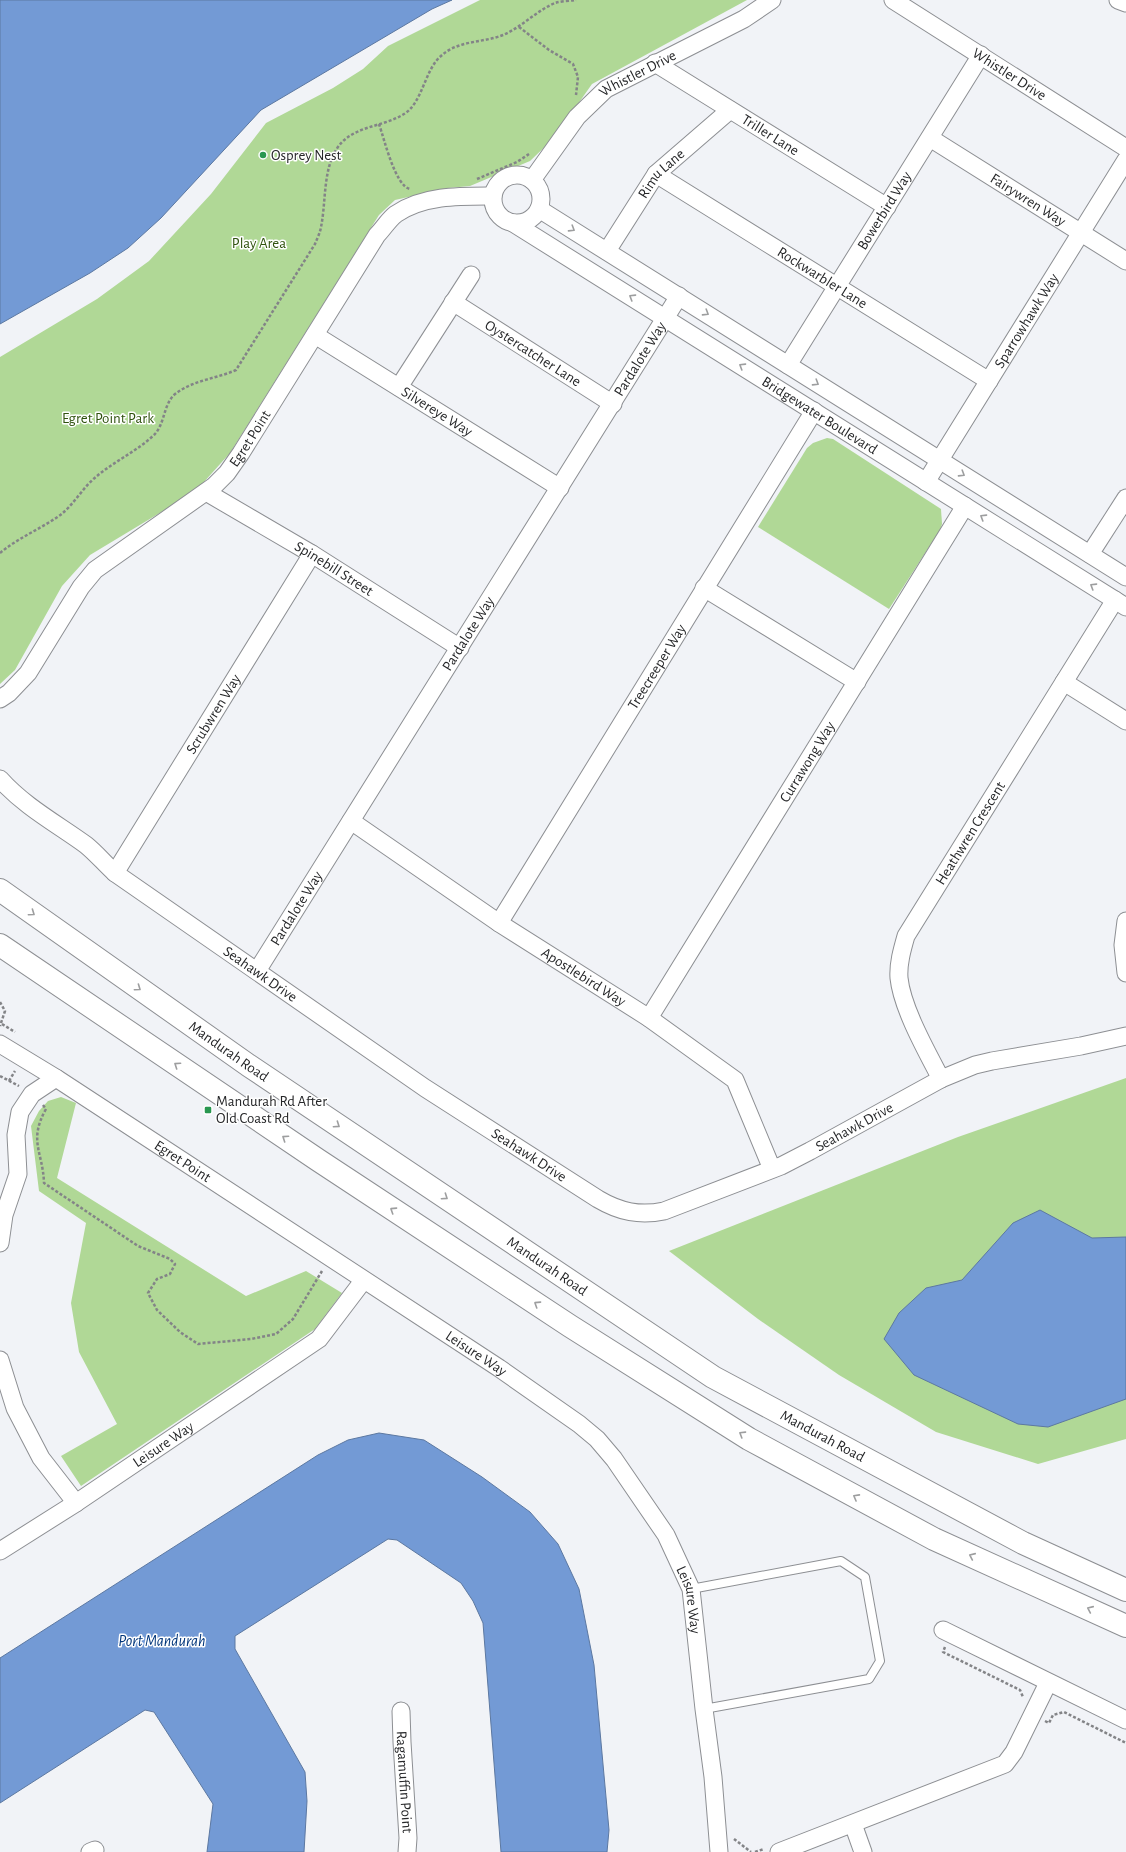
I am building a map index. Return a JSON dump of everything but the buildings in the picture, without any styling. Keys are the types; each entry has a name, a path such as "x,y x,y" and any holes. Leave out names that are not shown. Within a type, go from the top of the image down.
{"highway":[{"name":"Mandurah Road","path":"0,890 248,1065 713,1377 1023,1542 1126,1590"},
{"path":"0,945 324,1165 583,1334 749,1439 934,1539 1126,1626"}],"street":[{"name":"Whistler Drive","path":"532,180 576,117 606,89 744,19 772,0"},
{"name":"Whistler Drive","path":"893,0 1126,148"},
{"path":"1118,0 1126,3"},
{"name":"Bowerbird Way","path":"788,365 980,56"},
{"name":"Triller Lane","path":"655,63 887,207"},
{"name":"Rimu Lane","path":"607,251 656,174 730,110"},
{"name":"Fairywren Way","path":"930,138 1126,261"},
{"name":"Sparrowhawk Way","path":"926,482 1126,160"},
{"name":"Rockwarbler Lane","path":"656,174 989,381"},
{"path":"516,175 525,176 532,180 539,188 542,198 539,209 533,217 524,222 514,223 505,220 498,214 494,206 493,196 496,188 501,182 508,177 516,175"},
{"name":"Egret Point","path":"0,699 9,693 28,673 81,587 95,570 206,492 227,473 241,454 377,235 395,215 410,206 428,201 472,196 493,196"},
{"name":"Bridgewater Boulevard","path":"539,209 1126,577"},
{"name":"Bridgewater Boulevard","path":"514,223 1120,603"},
{"path":"399,387 471,275"},
{"name":"Pardalote Way","path":"257,971 613,404 679,296"},
{"name":"Oystercatcher Lane","path":"453,302 613,404"},
{"name":"Silvereye Way","path":"315,335 560,488"},
{"name":"Treecreeper Way","path":"499,923 814,411"},
{"name":"Spinebill Street","path":"206,492 312,554 460,648"},
{"path":"1090,554 1126,498"},
{"name":"Currawong Way","path":"649,1018 965,506"},
{"name":"Scrubwren Way","path":"115,873 312,554"},
{"path":"704,588 857,682"},
{"name":"Heathwren Crescent","path":"941,1079 922,1042 901,992 899,976 900,954 906,936 1064,682 1120,603"},
{"path":"1064,682 1126,720"},
{"name":"Seahawk Drive","path":"0,779 11,791 28,805 88,847 115,873 425,1088 598,1199 627,1212 650,1214 664,1211 772,1169 810,1151 941,1079 975,1065 1082,1046 1126,1036"},
{"name":"Apostlebird Way","path":"351,821 499,923 649,1018 735,1080 772,1169"},
{"path":"1126,921 1123,945 1126,973"},
{"name":"Egret Point","path":"0,1044 56,1078 363,1281"},
{"path":"0,1243 4,1215 18,1174 16,1135 20,1112 32,1094 56,1078"},
{"name":"Leisure Way","path":"0,1551 76,1504 320,1339 363,1281 498,1368 579,1424 597,1439 614,1459 666,1535 691,1589 704,1709 714,1777 719,1852"},
{"path":"0,1360 15,1408 42,1458 76,1504"},
{"path":"943,1630 1048,1683 1126,1720"},
{"path":"779,1852 1005,1764 1014,1752 1048,1683"},
{"name":"Ragamuffin Point","path":"401,1711 408,1838 407,1852"},
{"path":"853,1824 863,1852"}],"lane":[{"path":"691,1589 841,1561 865,1577 880,1661 869,1680 704,1709"}],"path":[{"path":"0,553 10,544 60,515 96,476 154,435 166,412 168,404 174,396 185,388 206,379 224,375 236,370 315,244 321,228 330,162 336,150 343,141 355,132 406,114 412,107 428,74 440,56 454,48 502,35 519,27 556,3 576,0"},
{"path":"519,27 549,50 573,64 578,78 576,95 573,101"},
{"path":"379,124 397,176 407,189 416,190"},
{"path":"470,182 518,162 532,150"},
{"path":"0,1002 4,1011 1,1025 21,1036"},
{"path":"0,1076 32,1094 46,1109 37,1130 37,1142 44,1171 44,1184 138,1246 170,1259 176,1264 170,1274 157,1279 148,1293 157,1310 180,1332 198,1344 251,1339 276,1334 293,1318 329,1258"}],"green space":[{"name":"Egret Point Park","path":"480,0 747,0 592,84 554,138 530,161 470,186 448,188 395,200 379,215 230,453 203,483 168,508 90,555 62,586 15,670 0,684 0,357 97,299 149,261 211,194 266,123 333,88 363,69 388,46"},
{"path":"827,438 833,439 941,509 942,524 940,530 889,609 758,527 807,448 813,443"},
{"path":"1126,1078 1126,1439 1038,1464 936,1432 839,1375 758,1319 669,1251 958,1137"},
{"path":"61,1097 76,1103 57,1178 246,1296 306,1271 342,1293 315,1329 81,1486 61,1456 117,1424 79,1352 71,1303 86,1223 39,1191 31,1126 39,1111 48,1101"}],"water":[{"path":"0,0 452,0 432,9 261,110 161,218 128,248 90,273 0,324"},
{"path":"1040,1210 1092,1238 1126,1237 1126,1399 1048,1427 1018,1424 914,1375 884,1339 899,1313 926,1288 962,1280 1013,1223"},
{"name":"Port Mandurah","path":"379,1433 424,1440 482,1477 530,1512 558,1544 579,1589 594,1665 609,1830 607,1852 501,1852 483,1623 473,1601 461,1583 397,1540 388,1539 235,1636 235,1649 305,1772 307,1801 304,1852 207,1852 213,1804 154,1712 145,1710 0,1803 0,1658 318,1455 348,1440"}],"place":[{"name":"Osprey Nest","path":"263,155"},
{"name":"Mandurah Rd After Old Coast Rd","path":"208,1110"}],"park label":[{"name":"Play Area","path":"259,243"}]}
